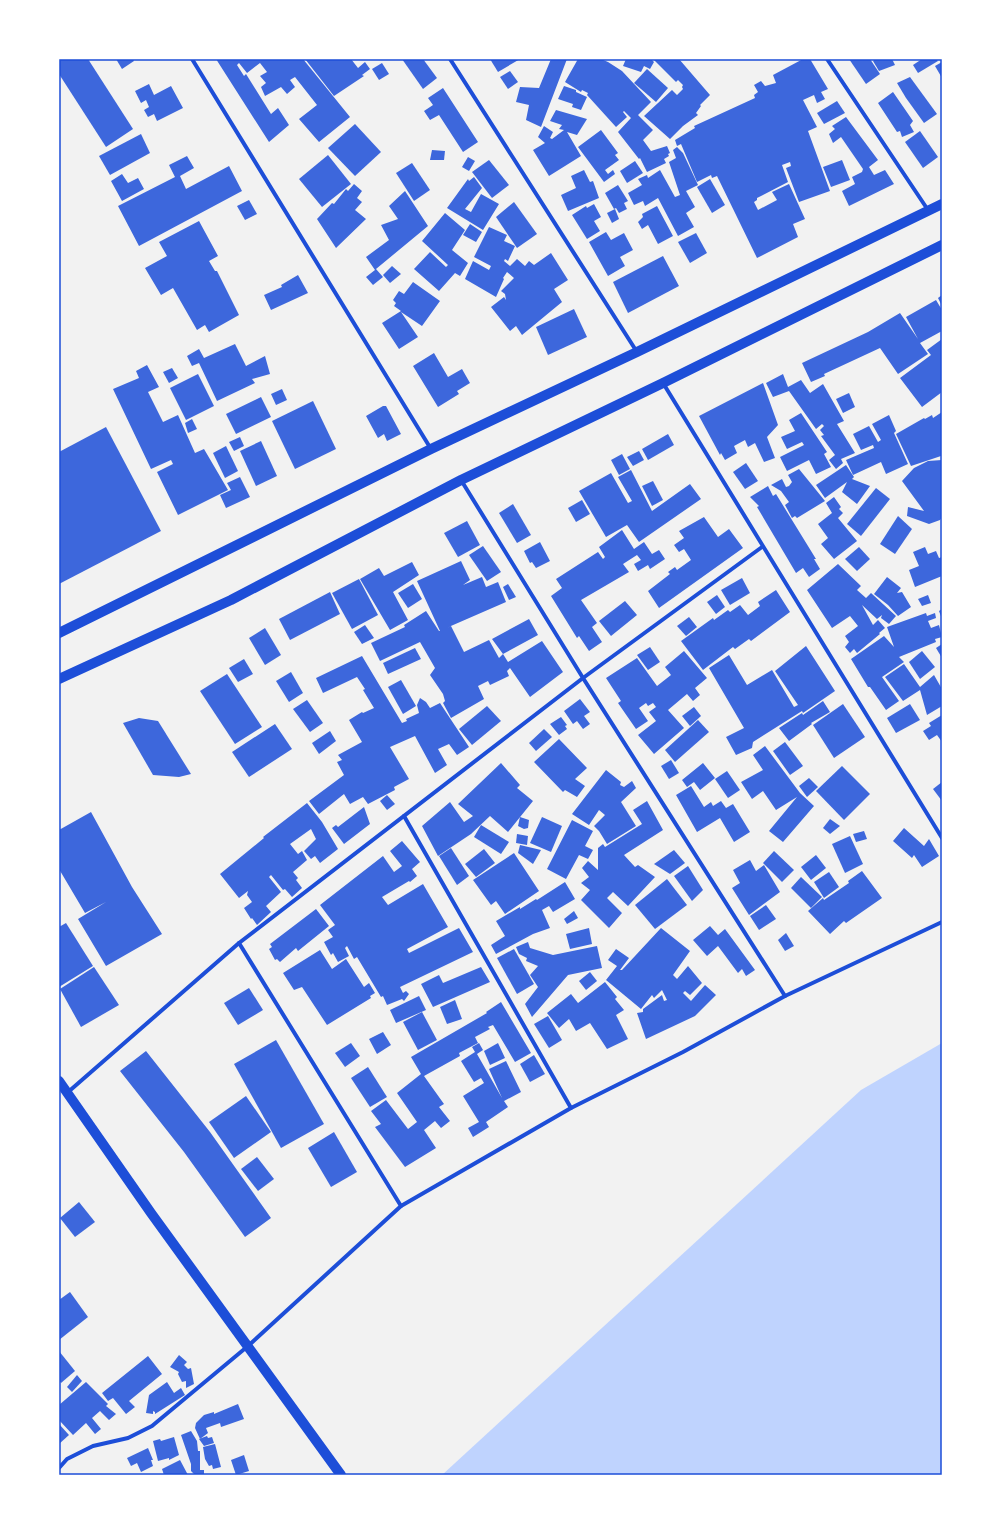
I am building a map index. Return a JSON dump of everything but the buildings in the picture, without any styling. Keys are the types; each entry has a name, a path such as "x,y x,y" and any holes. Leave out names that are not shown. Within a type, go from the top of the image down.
{"main road":[{"path":"59,633 431,449 637,352 942,204"},
{"path":"59,679 231,600 461,480 663,383 942,244"},
{"path":"59,1081 338,1471"}],"street":[{"path":"192,59 431,449"},
{"path":"450,59 637,352"},
{"path":"827,59 928,210"},
{"path":"663,383 762,547 942,838"},
{"path":"461,480 583,678 785,996"},
{"path":"67,1093 239,943 583,678 762,547"},
{"path":"404,816 572,1108"},
{"path":"59,1468 67,1459 93,1446 128,1438 152,1426 248,1346 401,1206 572,1108 683,1052 785,996 942,922"},
{"path":"239,943 401,1206"}],"water":[{"path":"942,1043 942,1475 442,1475 861,1090"}]}
